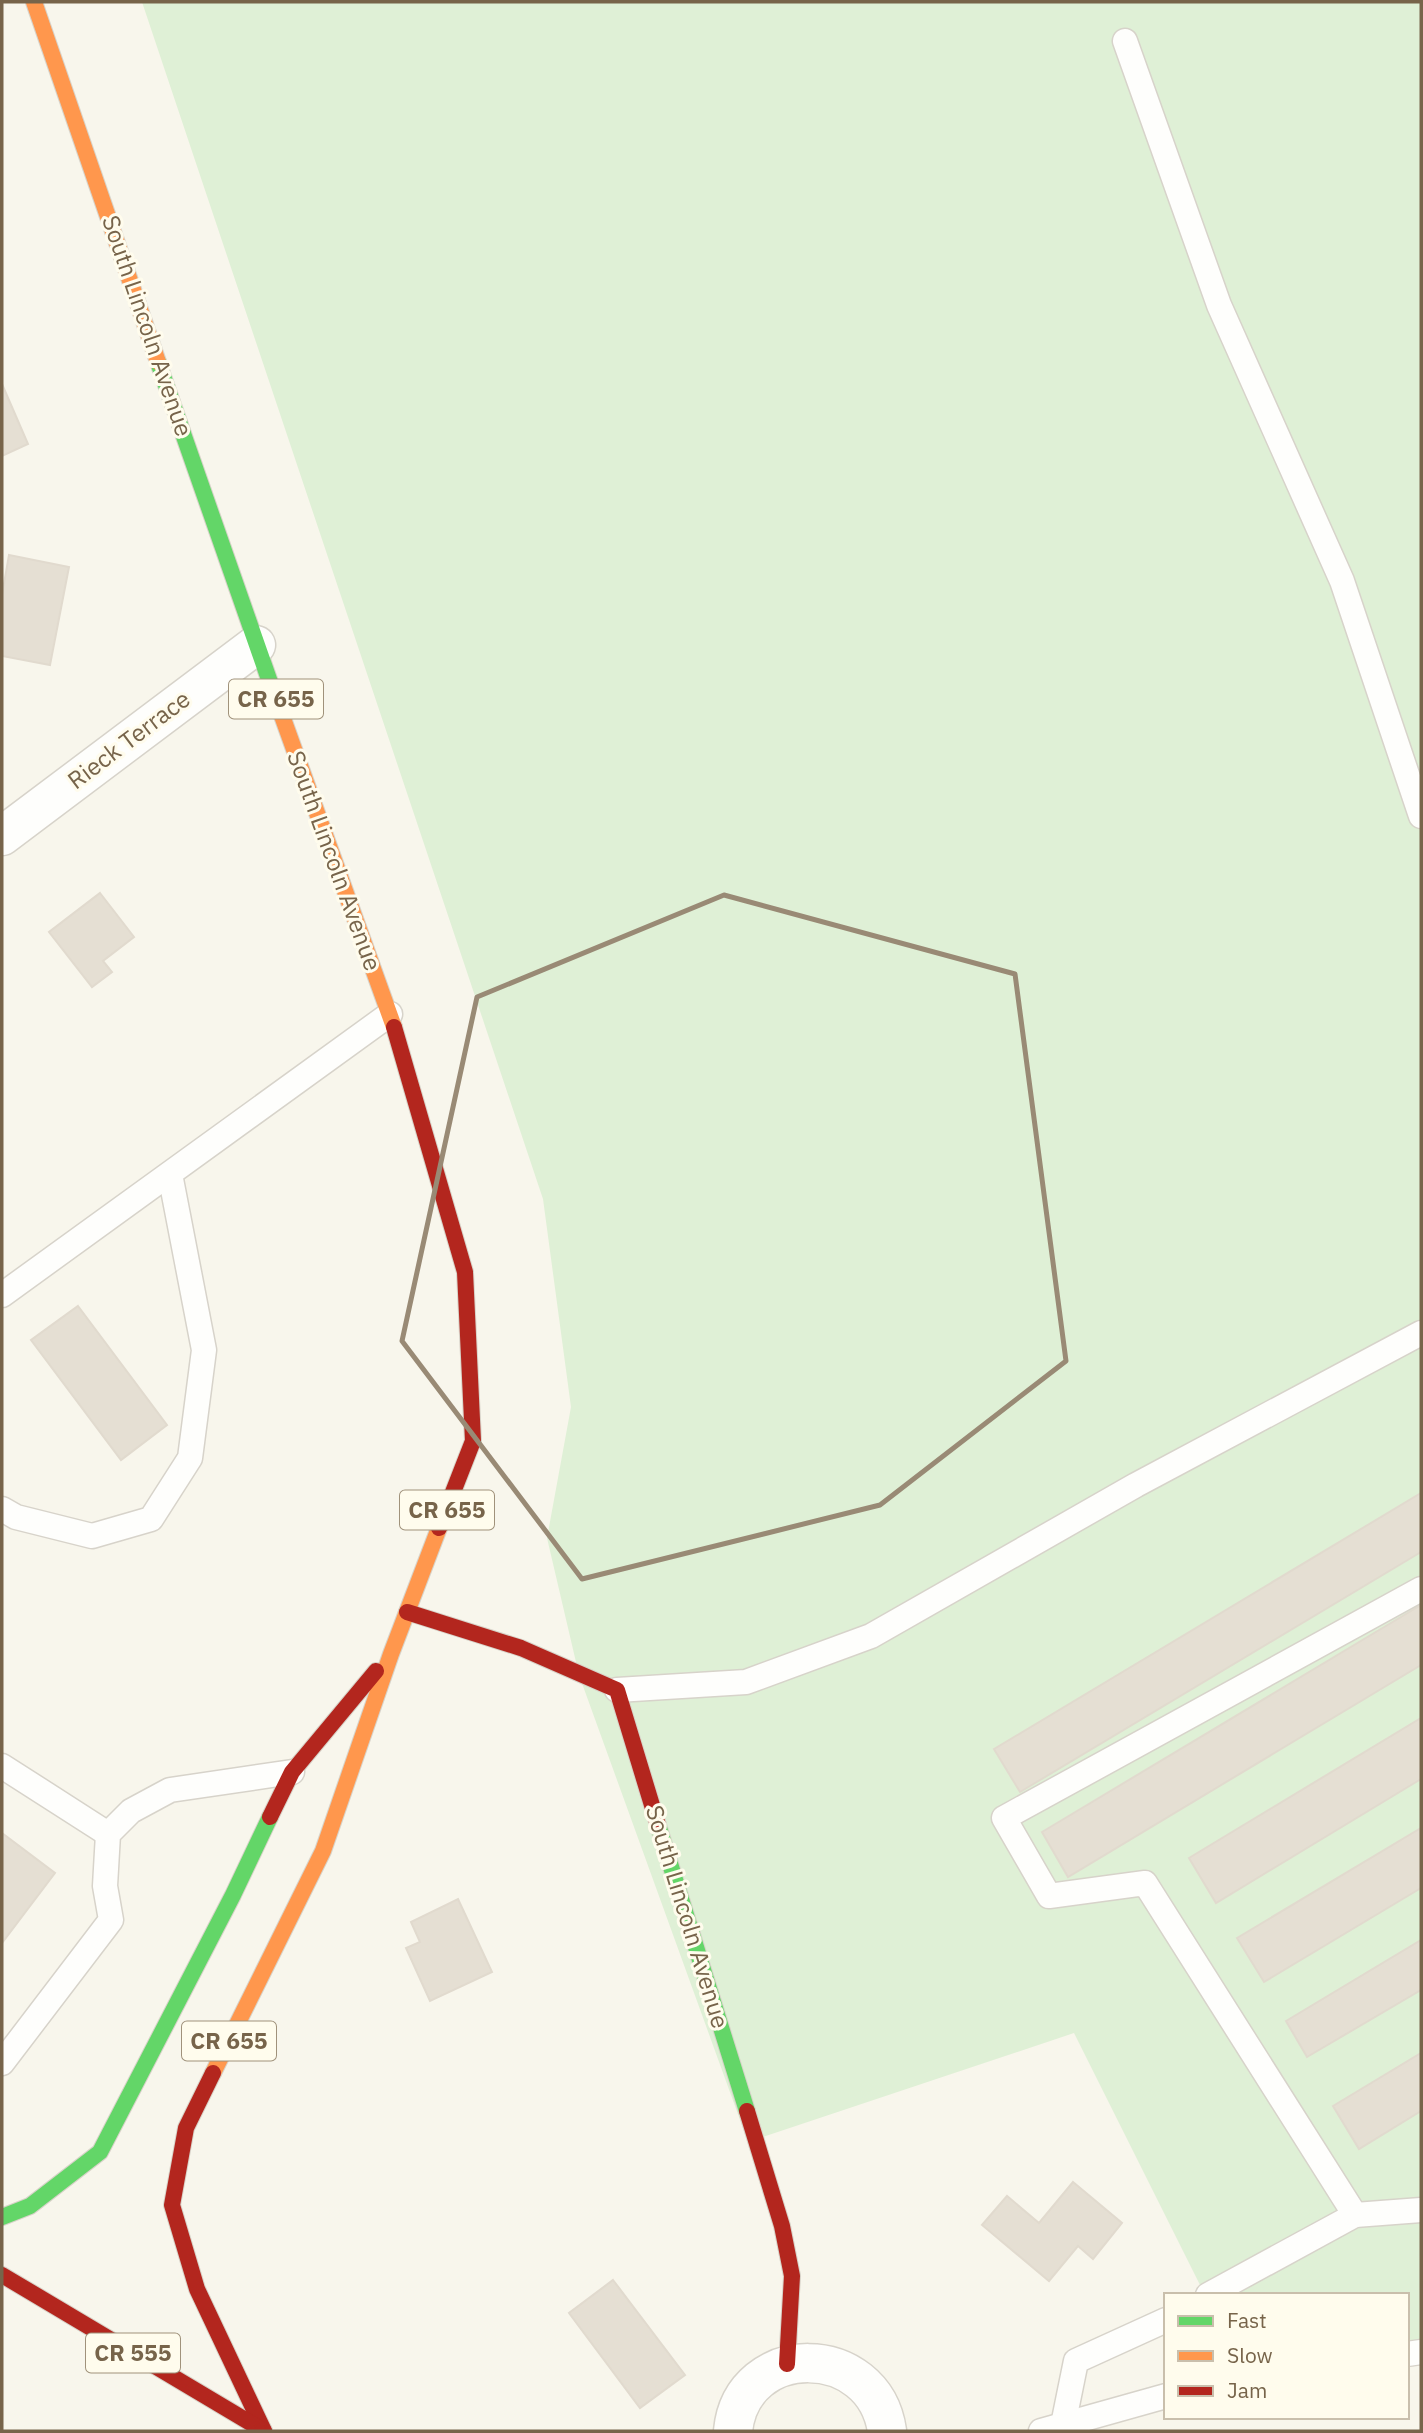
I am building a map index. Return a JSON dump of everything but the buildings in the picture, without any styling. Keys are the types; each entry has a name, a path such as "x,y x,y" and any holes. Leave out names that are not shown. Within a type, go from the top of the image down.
{"main road":[{"name":"South Lincoln Avenue","path":"34,2 256,645 390,1014 465,1272 473,1441 391,1654 323,1851 186,2128 172,2204 197,2289 264,2431"},
{"path":"408,1612 508,1644 617,1690"},
{"name":"South Lincoln Avenue","path":"2,2217 30,2206 100,2152 233,1895 292,1772 391,1654"},
{"name":"South Lincoln Avenue","path":"617,1690 782,2226 792,2276 788,2364"},
{"name":"CR 555","path":"2,2275 264,2431"}],"street":[{"name":"Rieck Terrace","path":"2,836 256,645"},
{"path":"733,2431 734,2417 747,2393 768,2374 788,2364 825,2363 851,2373 872,2391 885,2416 887,2431"}],"lane":[{"path":"1125,41 1219,305 1342,581 1421,816"},
{"path":"2,1296 390,1014"},
{"path":"2,1509 16,1517 92,1536 151,1519 190,1458 204,1350 170,1174"},
{"path":"617,1690 746,1682 871,1636 1136,1485 1421,1333"},
{"path":"1355,2215 1144,1884 1049,1896 1004,1818 1421,1589"},
{"path":"2,1766 108,1834"},
{"path":"2,2063 111,1920 105,1886 108,1834 131,1811 170,1790 292,1772"},
{"path":"1212,2293 1355,2215 1421,2210"},
{"path":"1052,2428 1076,2361 1164,2321"},
{"path":"1052,2428 1164,2397"}],"highlighted area":[{"path":"724,895 1015,974 1066,1361 880,1505 582,1579 402,1341 477,997"}],"green space":[{"path":"142,2 1421,2 1421,2351 1409,2352 1409,2293 1204,2293 1074,2033 748,2142 579,1675 547,1538 571,1407 543,1199"}],"traffic: fast":[{"path":"158,362 272,688"},
{"path":"2,2217 30,2206 100,2152 233,1895 270,1817"},
{"path":"658,1825 747,2111"}],"traffic: slow":[{"path":"34,2 158,362"},
{"path":"272,688 394,1027"},
{"path":"213,2073 323,1851 391,1654 439,1528"}],"traffic: jam":[{"path":"394,1027 465,1272 473,1441 439,1528"},
{"path":"407,1612 521,1648 617,1690 658,1825"},
{"path":"270,1817 292,1772 376,1671"},
{"path":"213,2073 186,2128 172,2205 197,2289 264,2431"},
{"path":"747,2111 782,2226 792,2276 787,2364"},
{"path":"2,2275 264,2431"}]}
